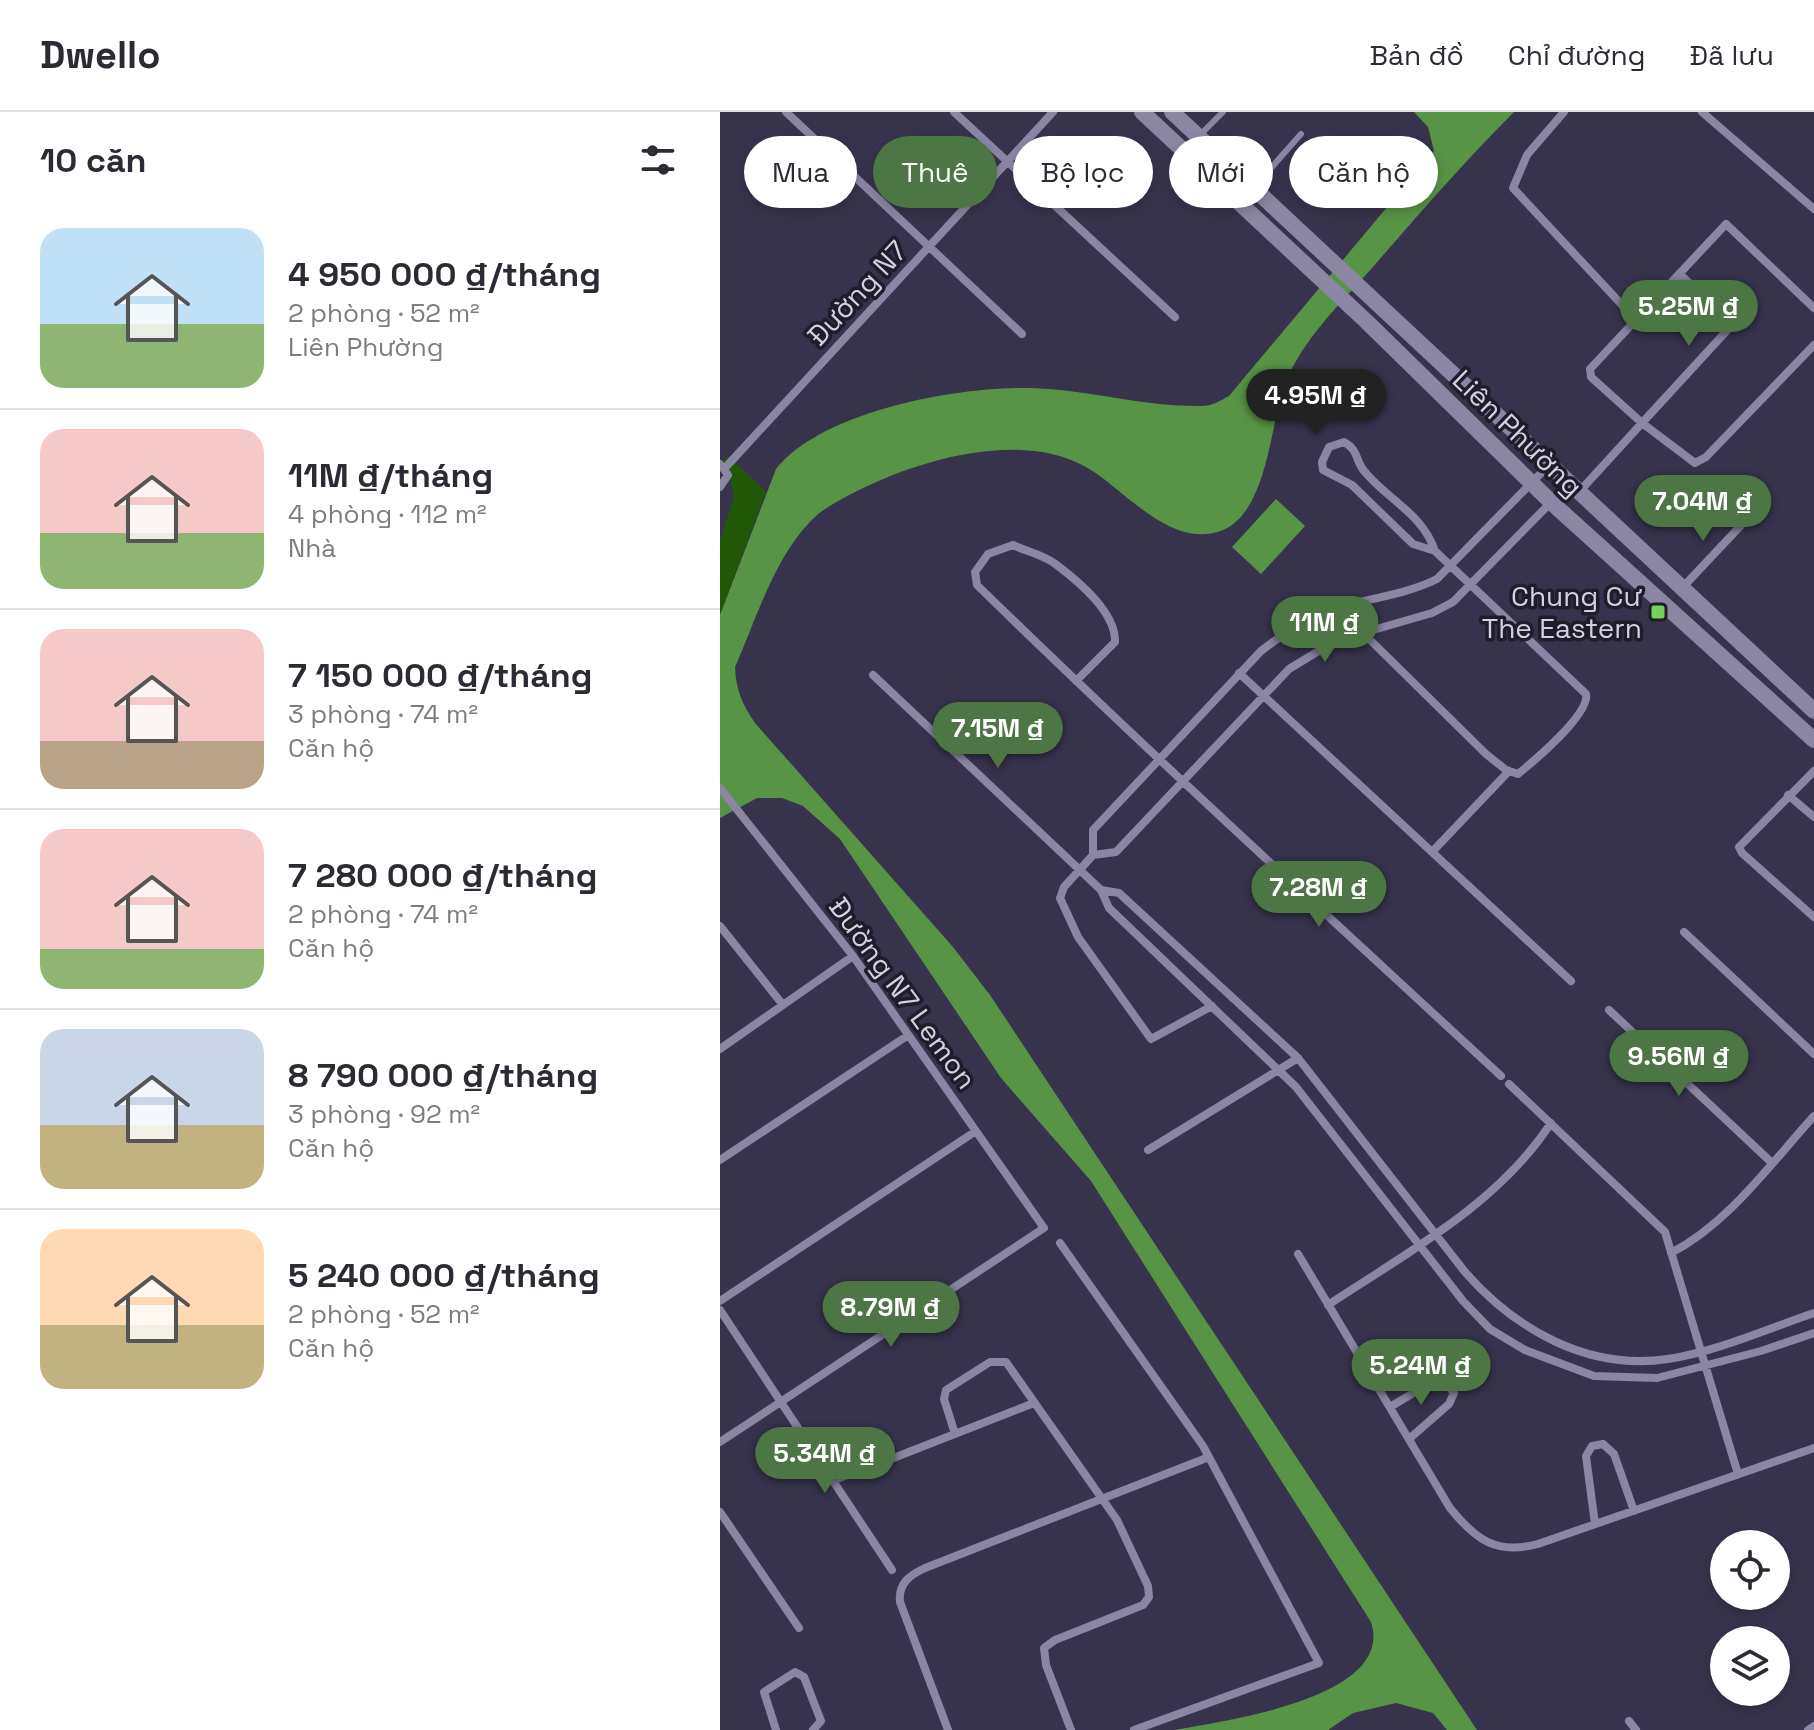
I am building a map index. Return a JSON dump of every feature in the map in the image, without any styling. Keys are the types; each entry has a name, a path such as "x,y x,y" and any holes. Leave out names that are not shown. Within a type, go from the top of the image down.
{"street":[{"path":"786,112 1022,334"},
{"path":"954,112 1175,317"},
{"name":"Đường N7","path":"723,466 1053,112"},
{"name":"Liên Phường","path":"1142,112 1366,321 1552,503 1814,740"},
{"path":"1172,112 1198,136"},
{"path":"1564,112 1527,155 1513,188 1637,321"},
{"path":"1702,112 1814,209"},
{"name":"Liên Phường","path":"1273,205 1814,711"},
{"path":"1814,308 1726,224 1589,373 1642,423 1698,463 1814,345"},
{"path":"1212,1006 1151,1039 1063,911 1060,898 1064,887 1093,855 1116,852 1262,695 1310,654 1361,631 1432,613 1453,602 1552,503 1575,488 1642,423 1732,325 1680,274"},
{"path":"1346,605 1361,631 1509,771 1518,774 1544,752 1587,699 1435,551 1428,530 1364,471 1359,455 1351,446 1344,442 1329,447 1322,462 1323,470 1352,485 1413,544 1435,551"},
{"path":"1093,855 1093,830 1239,673 1292,628 1346,605 1419,588 1451,567 1549,465"},
{"path":"720,487 728,479 723,466"},
{"path":"1683,587 1746,520"},
{"path":"1076,681 1115,642 1115,633 1104,610 1053,563 1013,545 988,554 975,572 977,585 1076,681 1160,758 1183,782 1501,1076"},
{"path":"1239,673 1571,981"},
{"path":"873,675 1101,890 1109,908 1296,1087 1418,1244 1490,1329 1556,1364 1594,1376 1624,1378 1657,1378 1814,1333"},
{"path":"1432,852 1509,771"},
{"path":"1814,771 1739,847 1814,917"},
{"name":"Đường N7 Lemon","path":"720,788 853,956 1044,1228 784,1402"},
{"path":"1788,795 1814,817"},
{"path":"1101,890 1119,893 1298,1058 1493,1304 1545,1339 1631,1361 1669,1359 1814,1313"},
{"path":"720,926 783,1005"},
{"path":"1684,932 1814,1054"},
{"path":"720,1049 853,956"},
{"path":"1609,1010 1771,1162"},
{"path":"720,1160 907,1036"},
{"path":"1148,1150 1281,1072 1298,1058"},
{"path":"1509,1084 1665,1232 1738,1474"},
{"path":"1671,1253 1696,1240 1814,1116"},
{"path":"1328,1305 1436,1233 1509,1178 1551,1123"},
{"path":"720,1301 976,1131"},
{"path":"1060,1243 1209,1457 1319,1663 1134,1730"},
{"path":"1298,1254 1450,1508 1480,1538 1514,1550 1814,1448"},
{"path":"720,1310 784,1402 892,1570"},
{"path":"955,1434 943,1394 995,1360 1009,1365 1131,1546 1149,1597 1138,1608 1055,1640 1044,1648 1044,1659 1071,1730"},
{"path":"1390,1407 1435,1380 1443,1380 1454,1393 1449,1404 1409,1439"},
{"path":"720,1442 784,1402"},
{"path":"873,1466 1034,1403"},
{"path":"1595,1524 1586,1456 1592,1446 1603,1444 1614,1454 1634,1511"},
{"path":"948,1730 900,1602 900,1587 911,1575 1209,1457"},
{"path":"834,1480 861,1470"},
{"path":"720,1512 799,1628"},
{"path":"776,1730 764,1692 795,1672 805,1679 821,1721 813,1730"},
{"path":"1629,1721 1636,1730"},
{"path":"1808,1730 1814,1726"}],"lane":[{"path":"1198,136 1223,112"},
{"path":"1273,166 1301,134"}],"shaded area":[{"path":"1414,112 1514,112 1438,193 1438,136 1430,136 1428,127"},
{"path":"1386,208 1424,208 1335,308 1301,352 1285,384 1258,486 1250,505 1238,520 1223,530 1204,534 1185,532 1150,515 1086,467 1060,456 1032,451 971,453 911,468 832,504 796,538 775,573 735,667 737,683 740,696 755,723 953,947 990,995 1477,1730 1447,1730 1433,1713 1396,1703 1353,1713 1328,1730 1175,1730 1265,1712 1333,1687 1358,1670 1372,1648 1371,1622 1091,1181 1001,1078 840,839 803,806 782,798 757,798 720,818 720,615 776,469 798,448 828,430 864,415 943,395 982,390 1049,389 1182,406 1209,405 1229,396"},
{"path":"728,456 766,491 720,615 720,540 734,496 728,470 722,461"},
{"path":"1276,499 1305,526 1261,574 1232,547"}],"place":[{"name":"Chung Cư The Eastern","path":"1658,612"}]}
